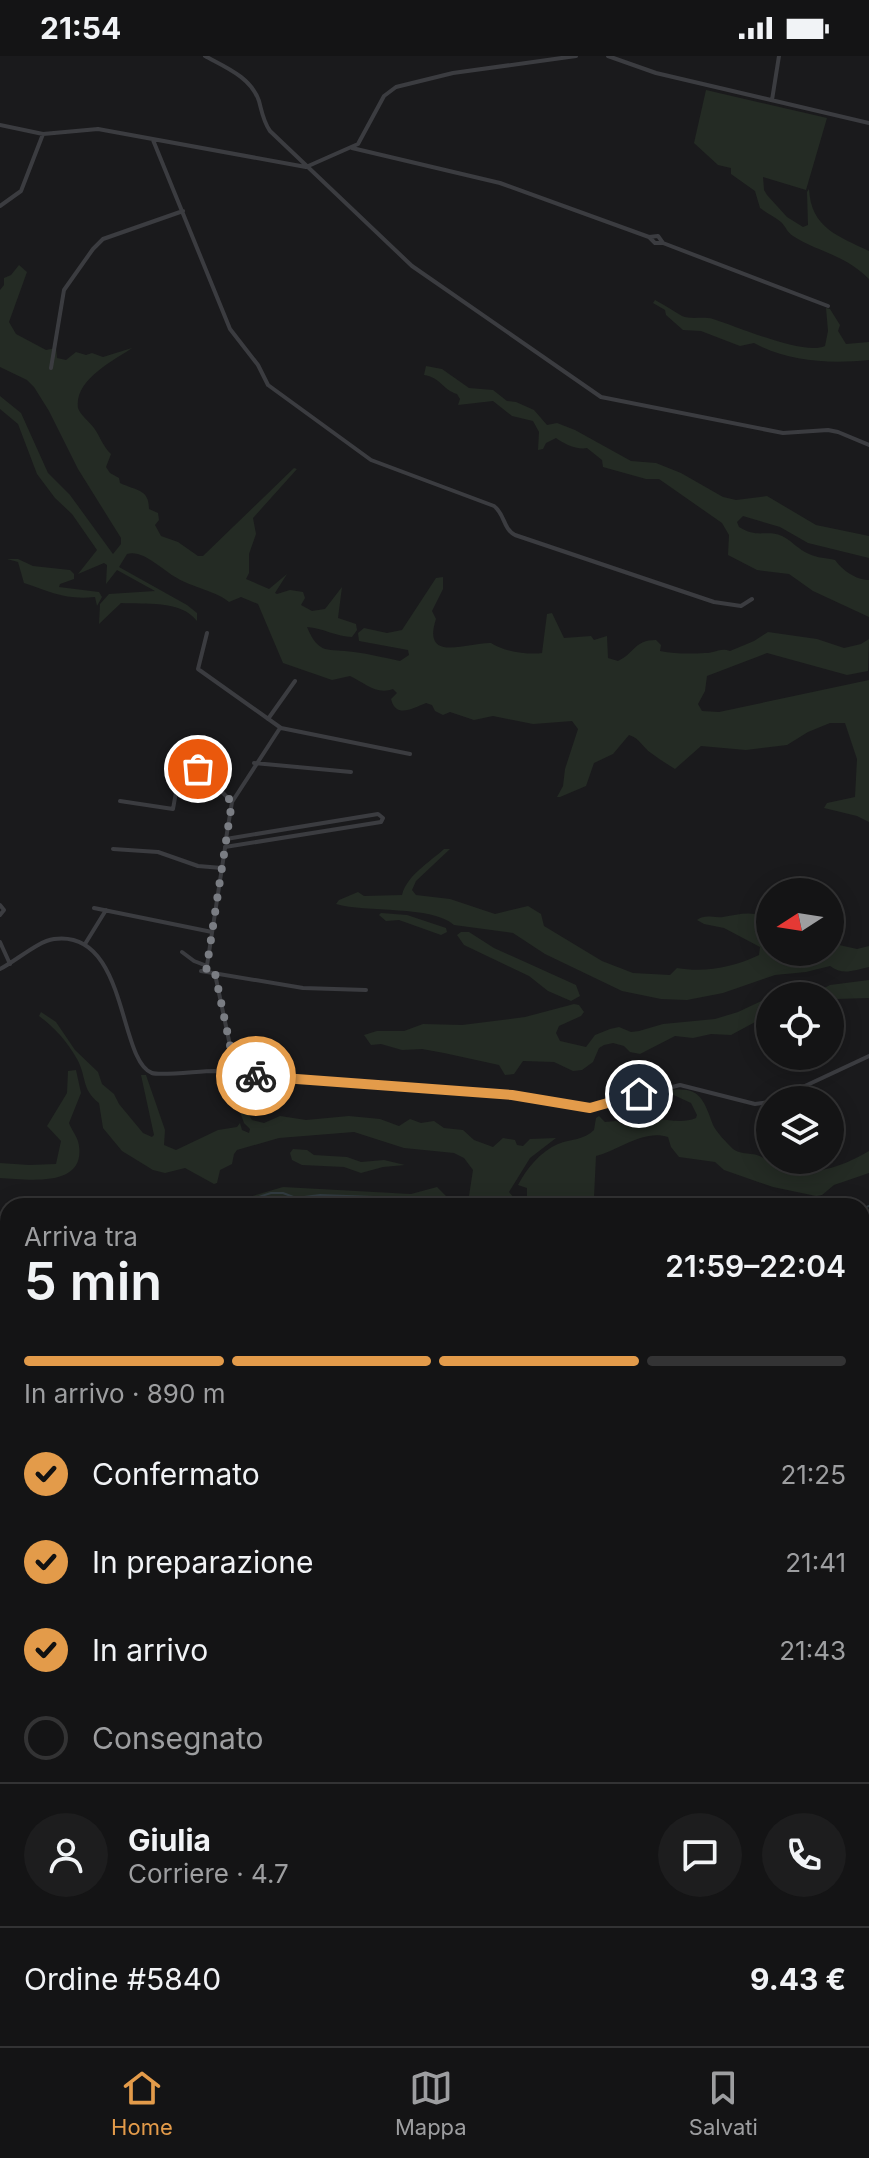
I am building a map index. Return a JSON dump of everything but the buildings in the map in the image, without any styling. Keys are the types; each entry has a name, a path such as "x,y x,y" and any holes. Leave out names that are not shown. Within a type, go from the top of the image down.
{"street":[{"path":"205,56 249,84 258,99 266,127 412,266 600,396 783,433 828,430 869,445"},
{"path":"0,125 43,134 92,128 306,167 352,148 363,138 385,94 396,87 453,73 576,56"},
{"path":"608,56 656,73 869,123"},
{"path":"772,100 779,56"},
{"path":"0,206 21,191 43,134"},
{"path":"153,140 233,334 258,365 268,385 360,453 382,465 494,506 500,511 508,530 515,535 714,602 740,606 752,599"},
{"path":"352,148 500,183 828,306"},
{"path":"51,368 64,290 95,246 103,239 183,211"},
{"path":"207,633 197,668 280,728 410,754"},
{"path":"268,719 295,681"},
{"path":"205,970 232,802 254,763 280,728"},
{"path":"120,801 173,809 181,764 184,762 201,771 232,802"},
{"path":"254,763 351,772"},
{"path":"225,847 380,822 383,818 380,814 226,839"},
{"path":"113,849 158,852 198,866 222,868"},
{"path":"0,905 4,910 0,915"},
{"path":"94,908 212,932"},
{"path":"85,944 106,910"},
{"path":"0,969 53,939 85,944 109,972 146,1070 157,1074 198,1070 512,1095 590,1108 680,1085 756,1104"},
{"path":"0,942 10,964"},
{"path":"182,952 205,970 215,973 303,988 366,990"},
{"path":"215,973 236,1074"},
{"path":"805,1086 869,1056"}],"shaded area":[{"path":"706,90 827,118 806,190 763,177 764,190 787,217 803,227 808,225 809,189 815,213 821,222 837,235 869,251 869,279 850,264 791,234 781,222 760,208 755,191 731,174 731,168 718,165 694,143"},
{"path":"19,265 27,272 9,322 16,334 46,350 56,348 57,358 66,360 76,352 103,357 132,348 88,380 78,398 78,408 111,454 106,467 110,473 119,478 120,483 144,494 149,509 158,513 159,520 155,525 161,536 203,556 294,468 297,469 253,518 256,534 249,554 246,579 269,589 287,574 275,593 290,590 303,592 305,598 301,605 312,611 325,609 342,587 338,618 356,624 357,630 352,637 307,627 320,647 400,661 409,655 408,650 359,641 358,633 364,628 387,633 402,630 436,578 443,577 443,589 432,611 436,619 433,633 435,642 450,648 491,643 515,652 542,653 547,614 552,613 564,638 591,636 594,640 607,636 608,658 618,661 643,642 656,640 661,645 660,651 688,654 730,651 768,632 817,639 844,648 869,639 868,671 847,675 767,653 707,676 705,691 698,704 702,711 719,712 869,680 869,822 824,808 827,803 855,797 857,759 845,723 830,723 787,745 746,750 701,746 675,769 629,735 613,754 594,763 586,786 557,797 563,786 578,729 572,721 533,724 493,716 474,720 450,712 443,715 426,703 411,709 397,709 391,699 397,693 393,689 376,689 350,676 332,680 283,663 258,604 241,597 229,602 177,578 139,555 127,554 119,567 187,605 197,613 197,621 190,614 172,606 121,603 99,624 100,604 109,594 155,591 117,570 106,584 107,565 104,563 78,574 97,550 72,514 37,474 18,424 0,409 0,396 21,413 48,473 70,495 113,554 121,544 121,538 78,469 49,411 27,380 0,367 0,290 4,278"},
{"path":"655,300 682,316 713,319 786,344 815,348 825,346 828,331 826,308 830,309 840,325 838,331 846,344 869,342 869,360 810,360 781,354 754,343 740,346 701,331 683,330 666,315 665,310 653,303"},
{"path":"426,366 442,369 469,388 493,390 507,401 534,410 547,425 557,423 575,430 631,461 656,463 681,473 723,497 736,500 767,496 816,525 869,536 869,558 808,543 780,527 743,516 737,522 739,527 751,532 782,536 805,552 835,560 850,574 869,580 869,617 813,591 789,574 757,570 728,555 729,535 722,523 659,479 646,479 603,467 602,460 587,448 571,446 556,438 538,450 539,432 533,421 512,416 493,401 458,405 460,399 457,394 424,375"},
{"path":"7,559 18,559 33,566 70,570 74,579 59,587 99,592 102,597 97,606 95,597 66,596 24,583 18,562"},
{"path":"444,849 450,849 416,881 412,890 416,895 450,899 495,914 528,906 541,914 544,926 602,961 633,973 670,975 677,968 719,968 756,956 756,966 830,966 775,975 723,993 687,1000 661,999 622,991 545,954 513,933 454,925 444,919 415,912 336,904 358,892 364,896 402,895 414,875"},
{"path":"756,914 756,945 724,928 697,920 706,917"},
{"path":"379,915 407,915 446,928 447,932 441,935 399,920 386,921"},
{"path":"469,932 494,948 576,985 580,996 571,1001 548,991 529,976 464,945 457,935"},
{"path":"844,946 857,949 869,946 869,967 844,972 830,966 844,966"},
{"path":"869,980 869,998 844,999 844,983"},
{"path":"574,1004 584,1012 559,1026 556,1033 560,1041 586,1047 595,1035 610,1029 619,1027 631,1032 639,1031 663,1024 715,1019 756,1004 756,1022 731,1035 675,1036 640,1054 613,1043 604,1045 599,1048 593,1062 582,1070 573,1071 554,1062 523,1061 514,1074 505,1075 499,1065 422,1049 402,1050 381,1044 371,1045 364,1035 377,1031 404,1031 423,1024 462,1025 525,1017"},
{"path":"41,1012 56,1022 75,1050 98,1072 102,1084 114,1094 143,1133 152,1137 141,1075 146,1075 165,1130 164,1145 176,1150 218,1130 237,1127 240,1123 242,1130 249,1133 250,1129 240,1112 247,1112 252,1120 264,1123 280,1116 306,1120 349,1116 380,1119 399,1126 410,1119 421,1123 434,1121 444,1128 463,1130 474,1140 493,1147 503,1138 515,1140 517,1145 523,1146 530,1139 556,1138 530,1158 509,1192 514,1198 246,1198 283,1187 411,1194 437,1187 446,1196 469,1196 473,1170 464,1158 454,1153 404,1148 354,1132 279,1138 237,1150 232,1164 220,1170 214,1184 185,1168 165,1173 153,1170 122,1151 103,1128 99,1103 87,1088 77,1059 39,1016"},
{"path":"76,1070 81,1093 69,1123 79,1146 78,1160 73,1169 63,1175 38,1180 0,1178 0,1163 56,1164 61,1141 47,1126 67,1093 68,1071"},
{"path":"676,1090 698,1095 714,1128 735,1151 756,1155 756,1174 844,1174 844,1163 869,1151 869,1173 834,1185 816,1196 773,1187 724,1170 715,1162 679,1157 668,1137 659,1135 641,1138 596,1156 596,1198 519,1198 527,1196 527,1188 518,1185 535,1161 558,1144 590,1133 599,1116 605,1122 616,1121 627,1126 646,1120 696,1118 691,1103 665,1091"},
{"path":"293,1149 361,1162 384,1160 405,1165 361,1173 344,1167 302,1165 292,1160 290,1153"}],"waterway":[{"path":"256,1198 271,1193 296,1198"},
{"path":"296,1198 320,1195 400,1198"}],"way so far":[{"path":"198,769 232,802 206,972 215,973 236,1074 256,1076"}],"route":[{"path":"256,1076 512,1095 590,1108 639,1094"}]}
